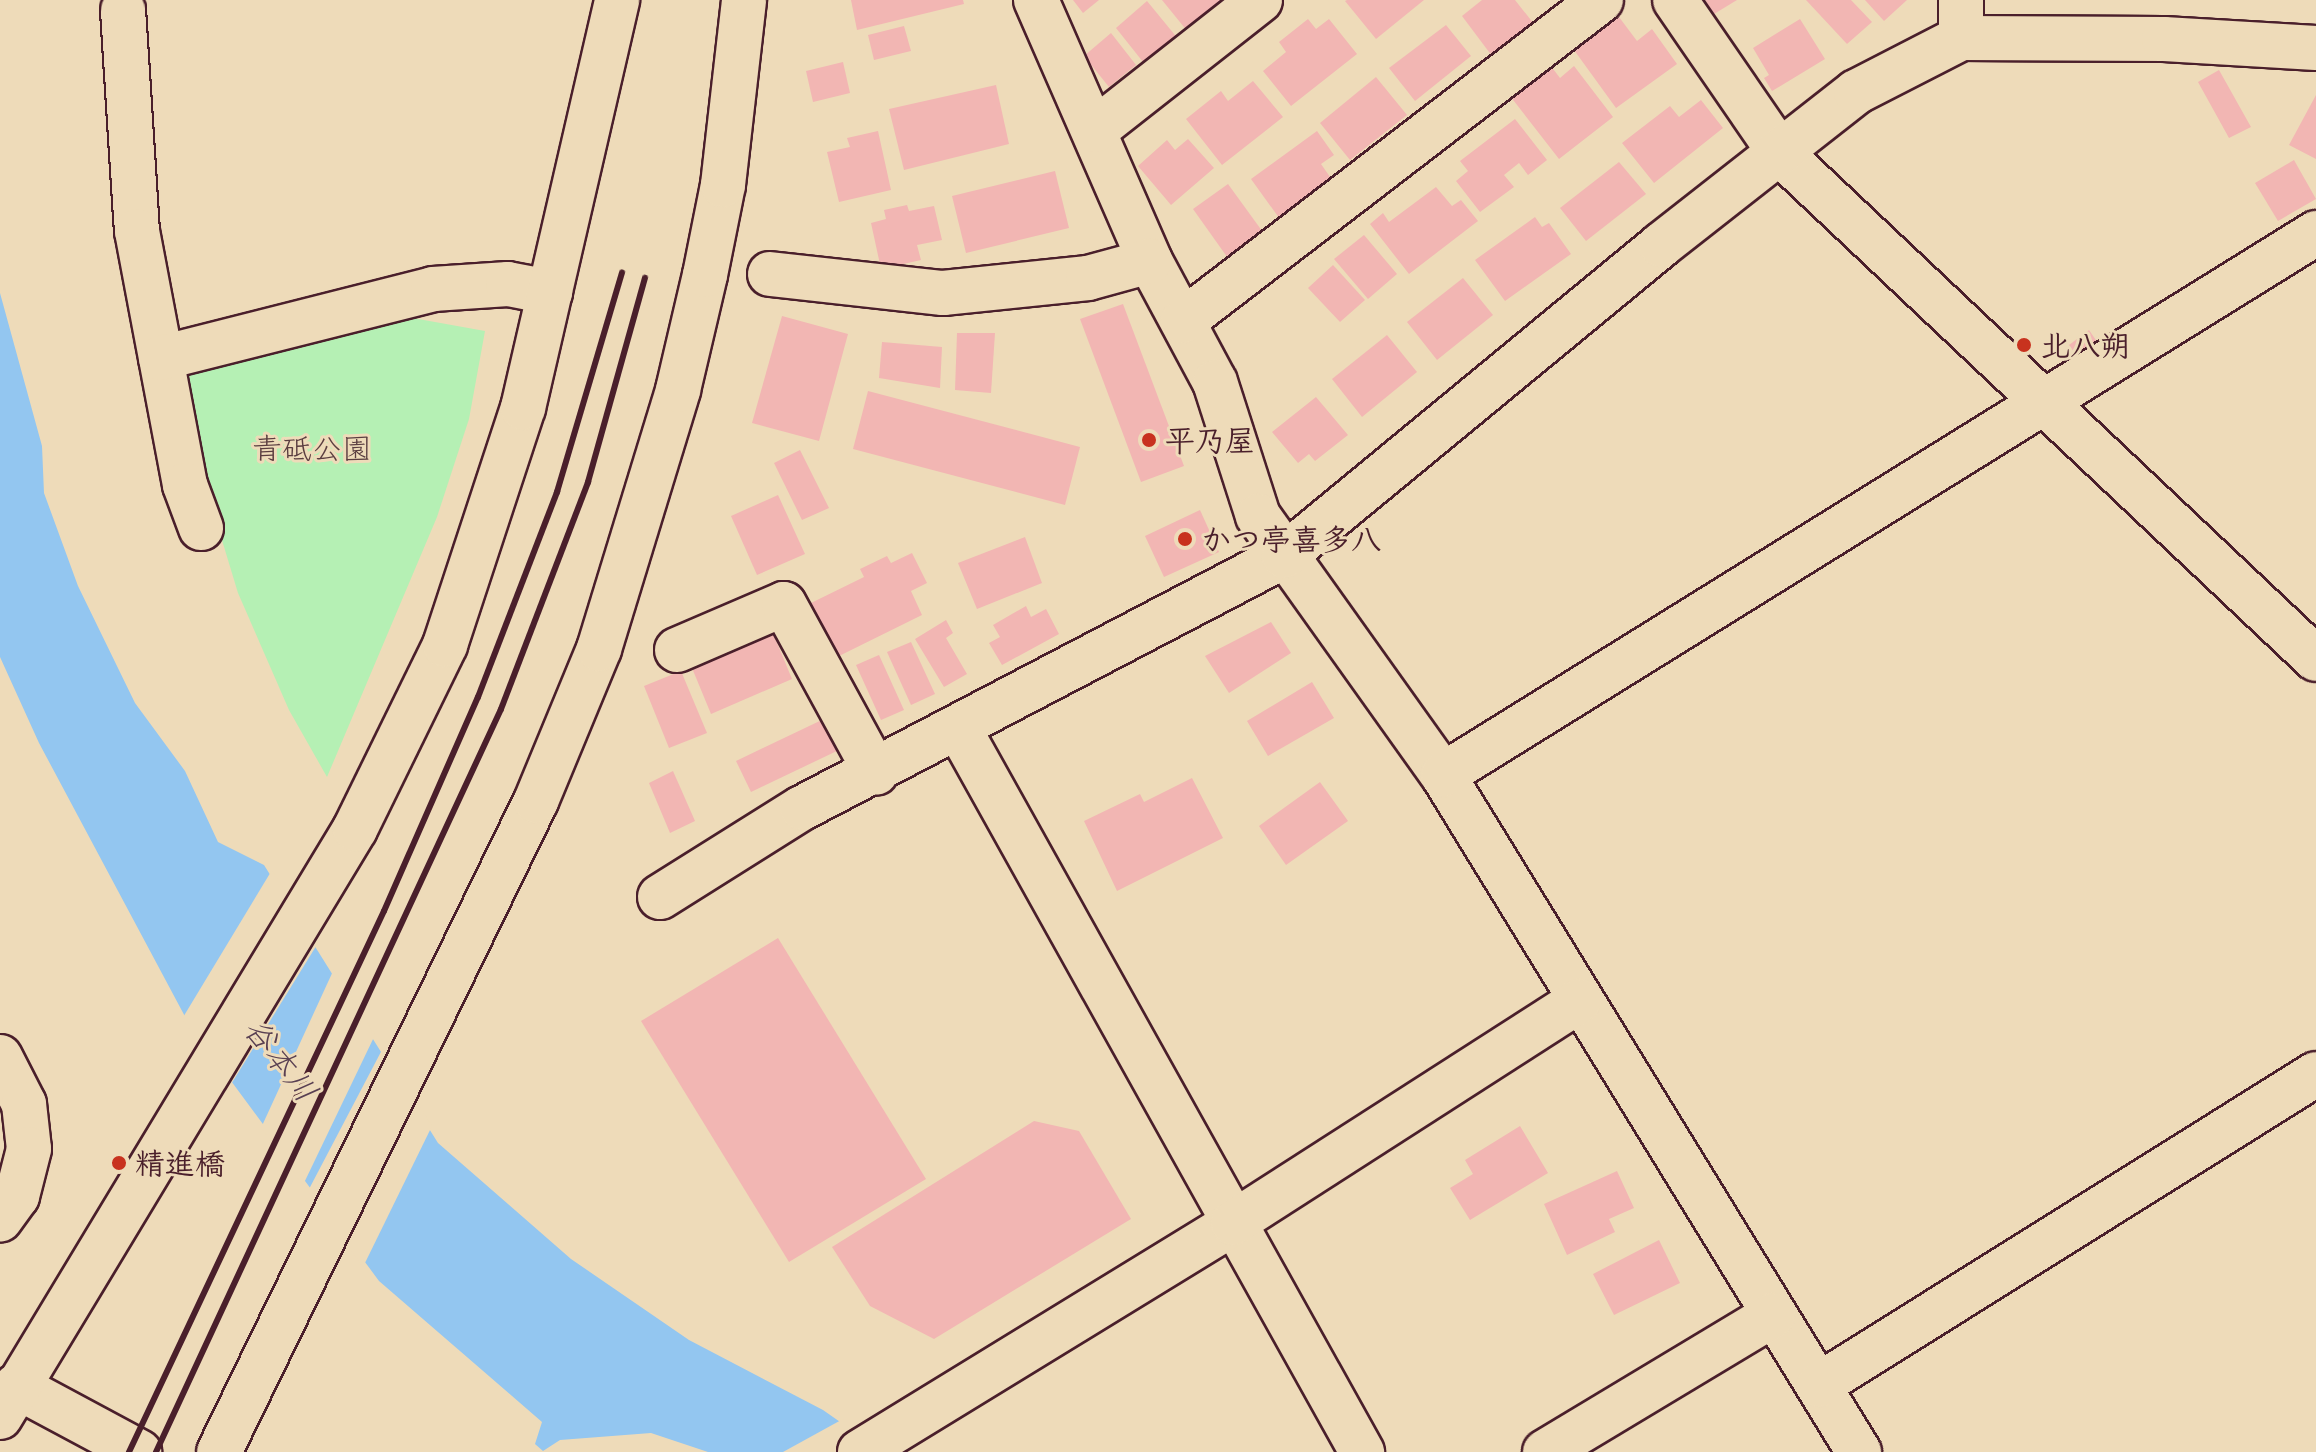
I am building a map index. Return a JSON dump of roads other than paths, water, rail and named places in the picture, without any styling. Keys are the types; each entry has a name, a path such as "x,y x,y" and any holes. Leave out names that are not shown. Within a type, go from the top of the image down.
{"street":[{"path":"139,1452 8,1402 344,849 445,645 515,435 617,0"},
{"path":"219,1452 536,801 599,649 678,390 723,185 744,0"},
{"path":"1036,0 1150,261 1215,382 1258,516 1443,775 1579,1001 1859,1452"},
{"path":"1095,130 1260,0"},
{"path":"1183,321 1601,0"},
{"path":"1675,0 1780,153 2316,659"},
{"path":"123,10 137,231 185,485 201,528"},
{"path":"660,897 802,808 876,773 1284,556 1661,245 1959,11 2164,39 2316,48"},
{"path":"1443,775 2316,233"},
{"path":"770,274 943,293 1088,278 1150,261"},
{"path":"161,358 433,289 508,284 550,292"},
{"path":"677,650 784,604 876,773"},
{"path":"959,729 1362,1452"},
{"path":"860,1452 1233,1223 1579,1001"},
{"path":"0,1057 24,1104 29,1149 17,1196 0,1219"},
{"path":"1819,1385 2316,1074"},
{"path":"1545,1452 1773,1315"}],"water":[{"name":"谷本川","path":"0,293 42,446 44,493 78,586 135,703 185,771 218,842 264,865 438,1143 571,1259 689,1340 823,1410 883,1452 708,1452 651,1433 560,1440 543,1451 535,1444 542,1422 379,1281 189,1024 39,743 0,657"}],"railway":[{"path":"129,1452 384,911 478,697 557,492 622,272"},
{"path":"156,1452 501,709 588,482 645,278"}],"place":[{"name":"北八朔","path":"2024,345"},
{"name":"平乃屋","path":"1149,440"},
{"name":"かつ亭喜多八","path":"1185,539"},
{"name":"精進橋","path":"119,1163"}],"park label":[{"name":"青砥公園","path":"312,448"}]}
